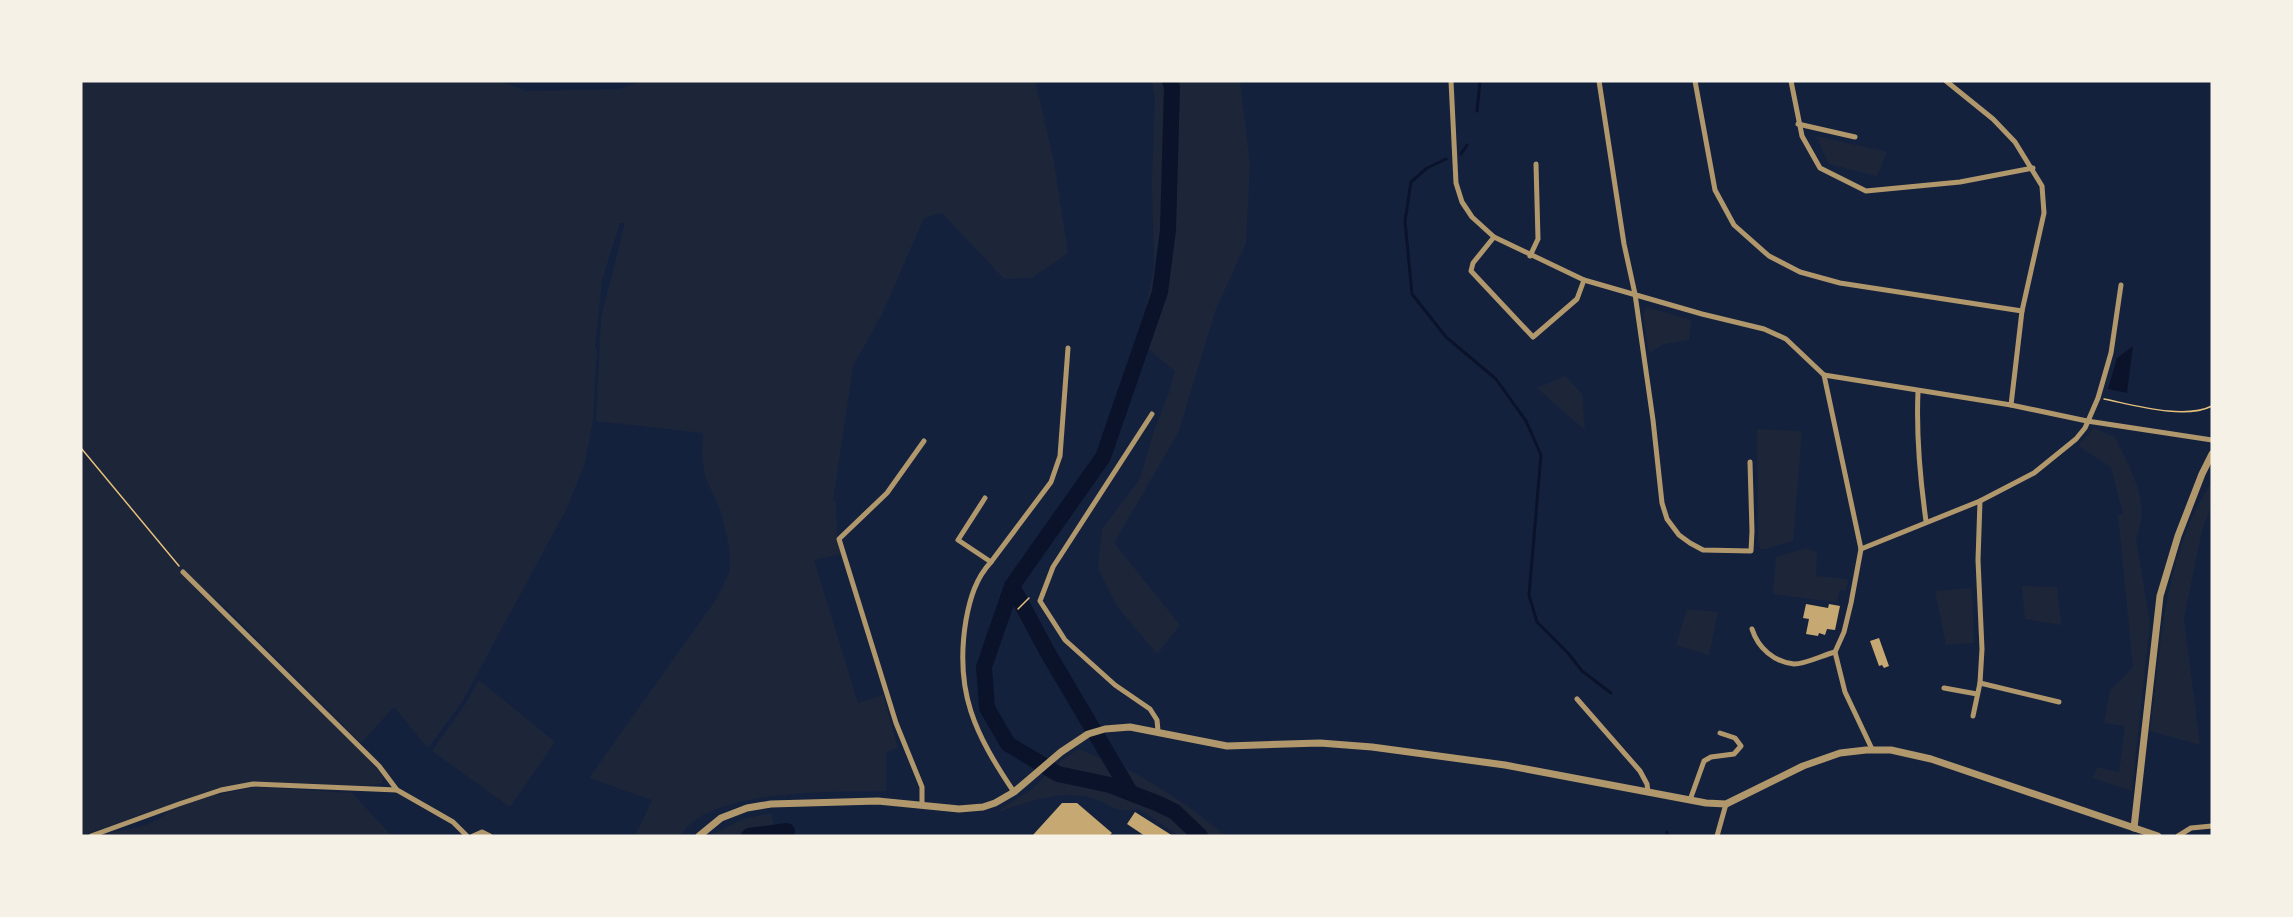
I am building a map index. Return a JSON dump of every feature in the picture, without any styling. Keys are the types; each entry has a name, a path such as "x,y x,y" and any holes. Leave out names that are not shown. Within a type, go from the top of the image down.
{"street":[{"path":"1450,81 1456,183 1462,202 1472,217 1494,237 1530,256 1584,280 1702,314 1764,328 1786,339 1824,375 1918,392 2011,405 2087,421 2212,440"},
{"path":"1599,81 1624,244 1635,294 1662,503 1667,519 1679,535 1703,550 1751,550 1750,462"},
{"path":"1695,81 1715,190 1734,225 1769,256 1800,272 1840,283 2022,311"},
{"path":"1791,81 1802,136 1820,168 1866,191 1960,182 2033,168"},
{"path":"1946,81 1993,119 2015,142 2042,186 2044,213 2022,311 2011,405"},
{"path":"1798,124 1855,137"},
{"path":"1530,256 1538,239 1536,164"},
{"path":"1494,237 1473,263 1471,271 1533,337 1577,299 1584,280"},
{"path":"1861,549 1980,501 2034,473 2076,439 2098,398 2111,353 2121,285"},
{"path":"1014,792 982,738 968,707 962,678 963,642 970,600 982,572 1051,482 1060,456 1068,348"},
{"path":"1824,375 1861,549 1844,632 1835,651 1845,692 1872,749"},
{"path":"1918,392 1919,464 1926,521"},
{"path":"1152,414 1053,567 1040,601 1065,640 1115,685 1150,710 1157,720 1158,731"},
{"path":"922,804 922,788 896,723 839,539 887,493 924,441"},
{"path":"2134,828 2160,596 2178,536 2212,454"},
{"path":"985,498 958,540 991,562"},
{"path":"1972,716 1980,683 1982,649 1978,560 1980,501"},
{"path":"183,572 379,766 397,789 453,822 466,836"},
{"path":"1752,629 1758,643 1777,660 1795,664 1835,651"},
{"path":"1980,683 2059,702"},
{"path":"1944,688 1977,694"},
{"path":"1577,699 1640,771 1647,784 1648,792"},
{"path":"699,836 721,818 758,806 878,801 959,809 983,807 1014,792 1054,757 1092,732 1130,727 1227,746 1320,744 1372,747 1505,765 1690,800 1726,804 1803,766 1840,753 1872,749 1891,750 1931,759 2158,836"},
{"path":"1690,800 1704,761 1711,757 1734,754 1741,746 1735,738 1720,733"},
{"path":"91,836 221,790 253,784 397,789"},
{"path":"1717,836 1726,804"},
{"path":"2178,836 2191,828 2212,826"},
{"path":"473,836 482,832 490,836"}],"path":[{"path":"2098,398 2182,411 2197,411 2212,405"},
{"path":"81,448 183,572"},
{"path":"1018,609 1029,598"}],"shaded area":[{"path":"81,81 501,81 526,91 620,89 640,81 1035,81 1053,157 1068,253 1032,278 1004,279 942,213 924,218 882,314 853,366 833,500 836,502 837,539 841,554 814,560 858,703 883,695 898,748 886,752 886,791 806,793 744,801 717,809 695,820 680,836 635,836 652,800 589,778 717,598 730,571 729,545 721,512 705,476 702,453 703,433 596,421 601,318 625,223 620,223 602,280 595,346 597,350 593,420 585,463 567,508 462,702 428,748 394,707 361,743 218,600 214,604 365,755 383,777 382,783 366,786 246,783 208,791 81,836 81,822 83,821 81,819"},
{"path":"1152,81 1240,81 1250,165 1246,243 1216,309 1178,433 1114,543 1180,625 1157,654 1117,606 1098,568 1102,529 1140,479 1175,371 1139,341 1154,267 1152,183 1155,98"},
{"path":"1816,136 1887,152 1877,176 1829,164"},
{"path":"1646,307 1691,320 1689,340 1664,344 1649,353 1643,315"},
{"path":"2133,346 2127,393 2108,389 2117,358"},
{"path":"1565,376 1582,394 1585,430 1537,388"},
{"path":"2094,428 2115,437 2137,486 2142,512 2136,538 2150,623 2132,791 2092,778 2098,767 2119,772 2125,726 2104,723 2110,691 2133,667 2118,515 2123,514 2111,467 2078,446"},
{"path":"1757,429 1802,431 1793,541 1761,550 1758,543"},
{"path":"2212,482 2212,505 2202,530 2184,619 2200,745 2150,731 2162,635 2174,571 2183,540"},
{"path":"1806,548 1817,552 1816,576 1848,579 1846,591 1840,590 1837,602 1773,594 1776,557"},
{"path":"2022,586 2057,587 2061,625 2025,619"},
{"path":"1972,588 1974,643 1946,645 1935,591"},
{"path":"1687,609 1718,612 1709,655 1676,645"},
{"path":"479,680 555,742 510,807 432,751 466,703"},
{"path":"1079,749 1139,775 1189,807 1226,836 1179,836 1139,809 1118,809 1099,800 1079,796 1043,798 995,813 1032,789 1062,760"},
{"path":"257,787 352,793 392,836 99,836 150,823 172,809 192,801"},
{"path":"771,813 776,834 709,836 743,819"}],"building":[{"path":"1806,604 1828,608 1829,604 1840,606 1835,630 1827,629 1825,635 1819,633 1818,636 1806,634 1809,619 1803,618"},
{"path":"1879,638 1889,666 1884,668 1882,665 1879,666 1870,641"},
{"path":"1062,803 1077,803 1112,833 1109,836 1032,836"},
{"path":"1135,812 1173,836 1145,836 1127,824"}],"waterway":[{"path":"1170,81 1172,87 1168,230 1160,292 1103,457 1012,586 984,667 987,708 1008,744 1058,774 1110,785 1159,804 1175,812 1200,836"},
{"path":"1477,111 1480,81"},
{"path":"1461,154 1467,145"},
{"path":"1446,159 1427,168 1411,182 1405,221 1412,294 1446,337 1496,379 1526,421 1541,455 1529,595 1537,622 1568,653 1582,671 1611,693"},
{"path":"1012,586 1048,653 1130,792"},
{"path":"749,836 787,831"}]}
